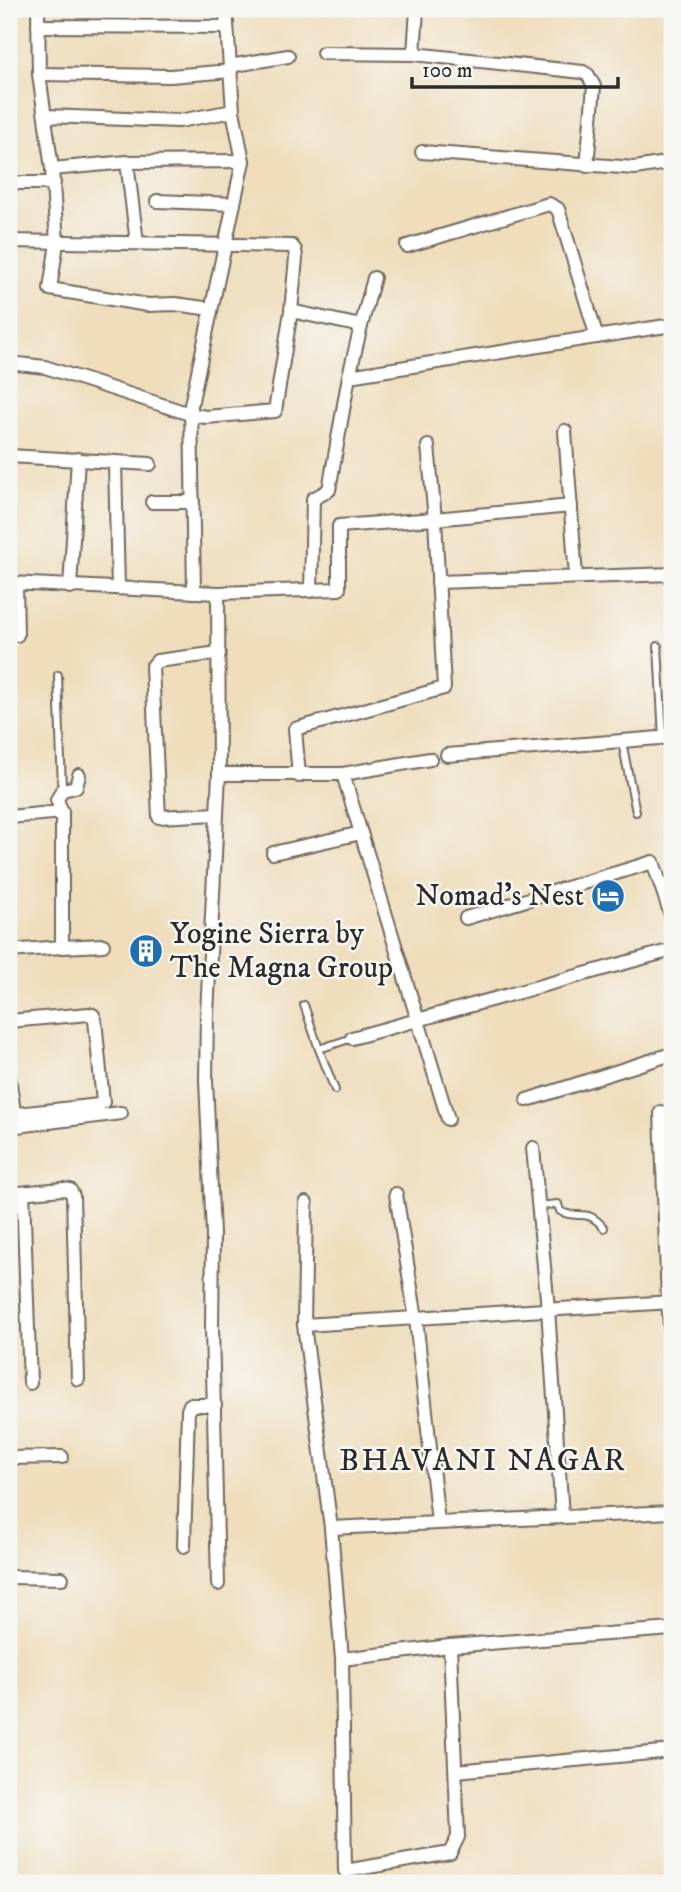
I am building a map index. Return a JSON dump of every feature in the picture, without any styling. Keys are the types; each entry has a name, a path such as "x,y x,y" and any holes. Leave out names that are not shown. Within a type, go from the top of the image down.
{"street":[{"path":"38,9 39,74 54,183 57,243 50,289 148,305 175,304 211,309"},
{"path":"194,592 191,405 243,162 233,111 226,9"},
{"path":"414,54 417,9"},
{"path":"38,26 228,26"},
{"path":"323,53 414,54 588,75 594,86 587,166"},
{"path":"39,74 170,76 230,69 288,56"},
{"path":"46,116 179,121 233,111"},
{"path":"422,152 587,166 635,168 672,163"},
{"path":"52,169 127,162 243,162"},
{"path":"127,162 137,243"},
{"path":"9,183 54,183"},
{"path":"157,201 234,204"},
{"path":"407,246 549,204 558,209 597,337"},
{"path":"9,241 292,246 296,258 291,310 275,411 206,417 192,415 45,367 9,363"},
{"path":"311,591 313,499 329,490 349,376 374,278"},
{"path":"291,310 361,326"},
{"path":"349,376 672,325"},
{"path":"565,431 576,578"},
{"path":"299,776 295,729 444,688 435,519 428,446"},
{"path":"9,456 149,464"},
{"path":"70,587 78,459"},
{"path":"115,462 118,589"},
{"path":"152,502 193,502"},
{"path":"17,635 13,583 218,593 339,589 340,526 571,506"},
{"path":"438,582 672,574"},
{"path":"218,593 219,774 206,1080 213,1234 212,1328 218,1584"},
{"path":"217,814 159,817 152,667 157,661 219,653"},
{"path":"447,755 668,738"},
{"path":"219,774 343,774 430,759"},
{"path":"343,774 448,1118"},
{"path":"62,947 62,812 57,800 62,790 76,787 79,775"},
{"path":"9,817 62,812"},
{"path":"273,853 361,833"},
{"path":"466,918 653,862 672,918"},
{"path":"9,951 103,945"},
{"path":"352,1038 672,950"},
{"path":"9,1021 93,1015 103,1102 9,1126"},
{"path":"527,1100 672,1054"},
{"path":"9,1077 14,1112 18,1114 37,1117 121,1113"},
{"path":"661,1112 672,1349"},
{"path":"533,1149 548,1309 562,1516"},
{"path":"9,1194 61,1189 70,1190 73,1196 78,1378"},
{"path":"23,1193 30,1383"},
{"path":"396,1194 416,1319 438,1522"},
{"path":"306,1203 304,1325 331,1528 342,1659 345,1871 450,1853 458,1838 450,1646"},
{"path":"304,1325 670,1302"},
{"path":"184,1546 188,1410 190,1405 215,1405"},
{"path":"9,1458 62,1457"},
{"path":"331,1528 672,1512"},
{"path":"9,1577 62,1578"},
{"path":"342,1659 450,1646 672,1629"},
{"path":"456,1771 672,1751"}],"lane":[{"path":"658,646 668,738"},
{"path":"58,674 62,790"},
{"path":"622,742 636,812"},
{"path":"304,1005 335,1090"},
{"path":"319,1049 352,1038"},
{"path":"538,1206 558,1204 560,1211 590,1216 604,1228"}],"place":[{"name":"Nomad's Nest","path":"608,896"},
{"name":"Yogine Sierra by The Magna Group","path":"146,951"}],"district":[{"name":"BHAVANI NAGAR","path":"483,1461"}]}
